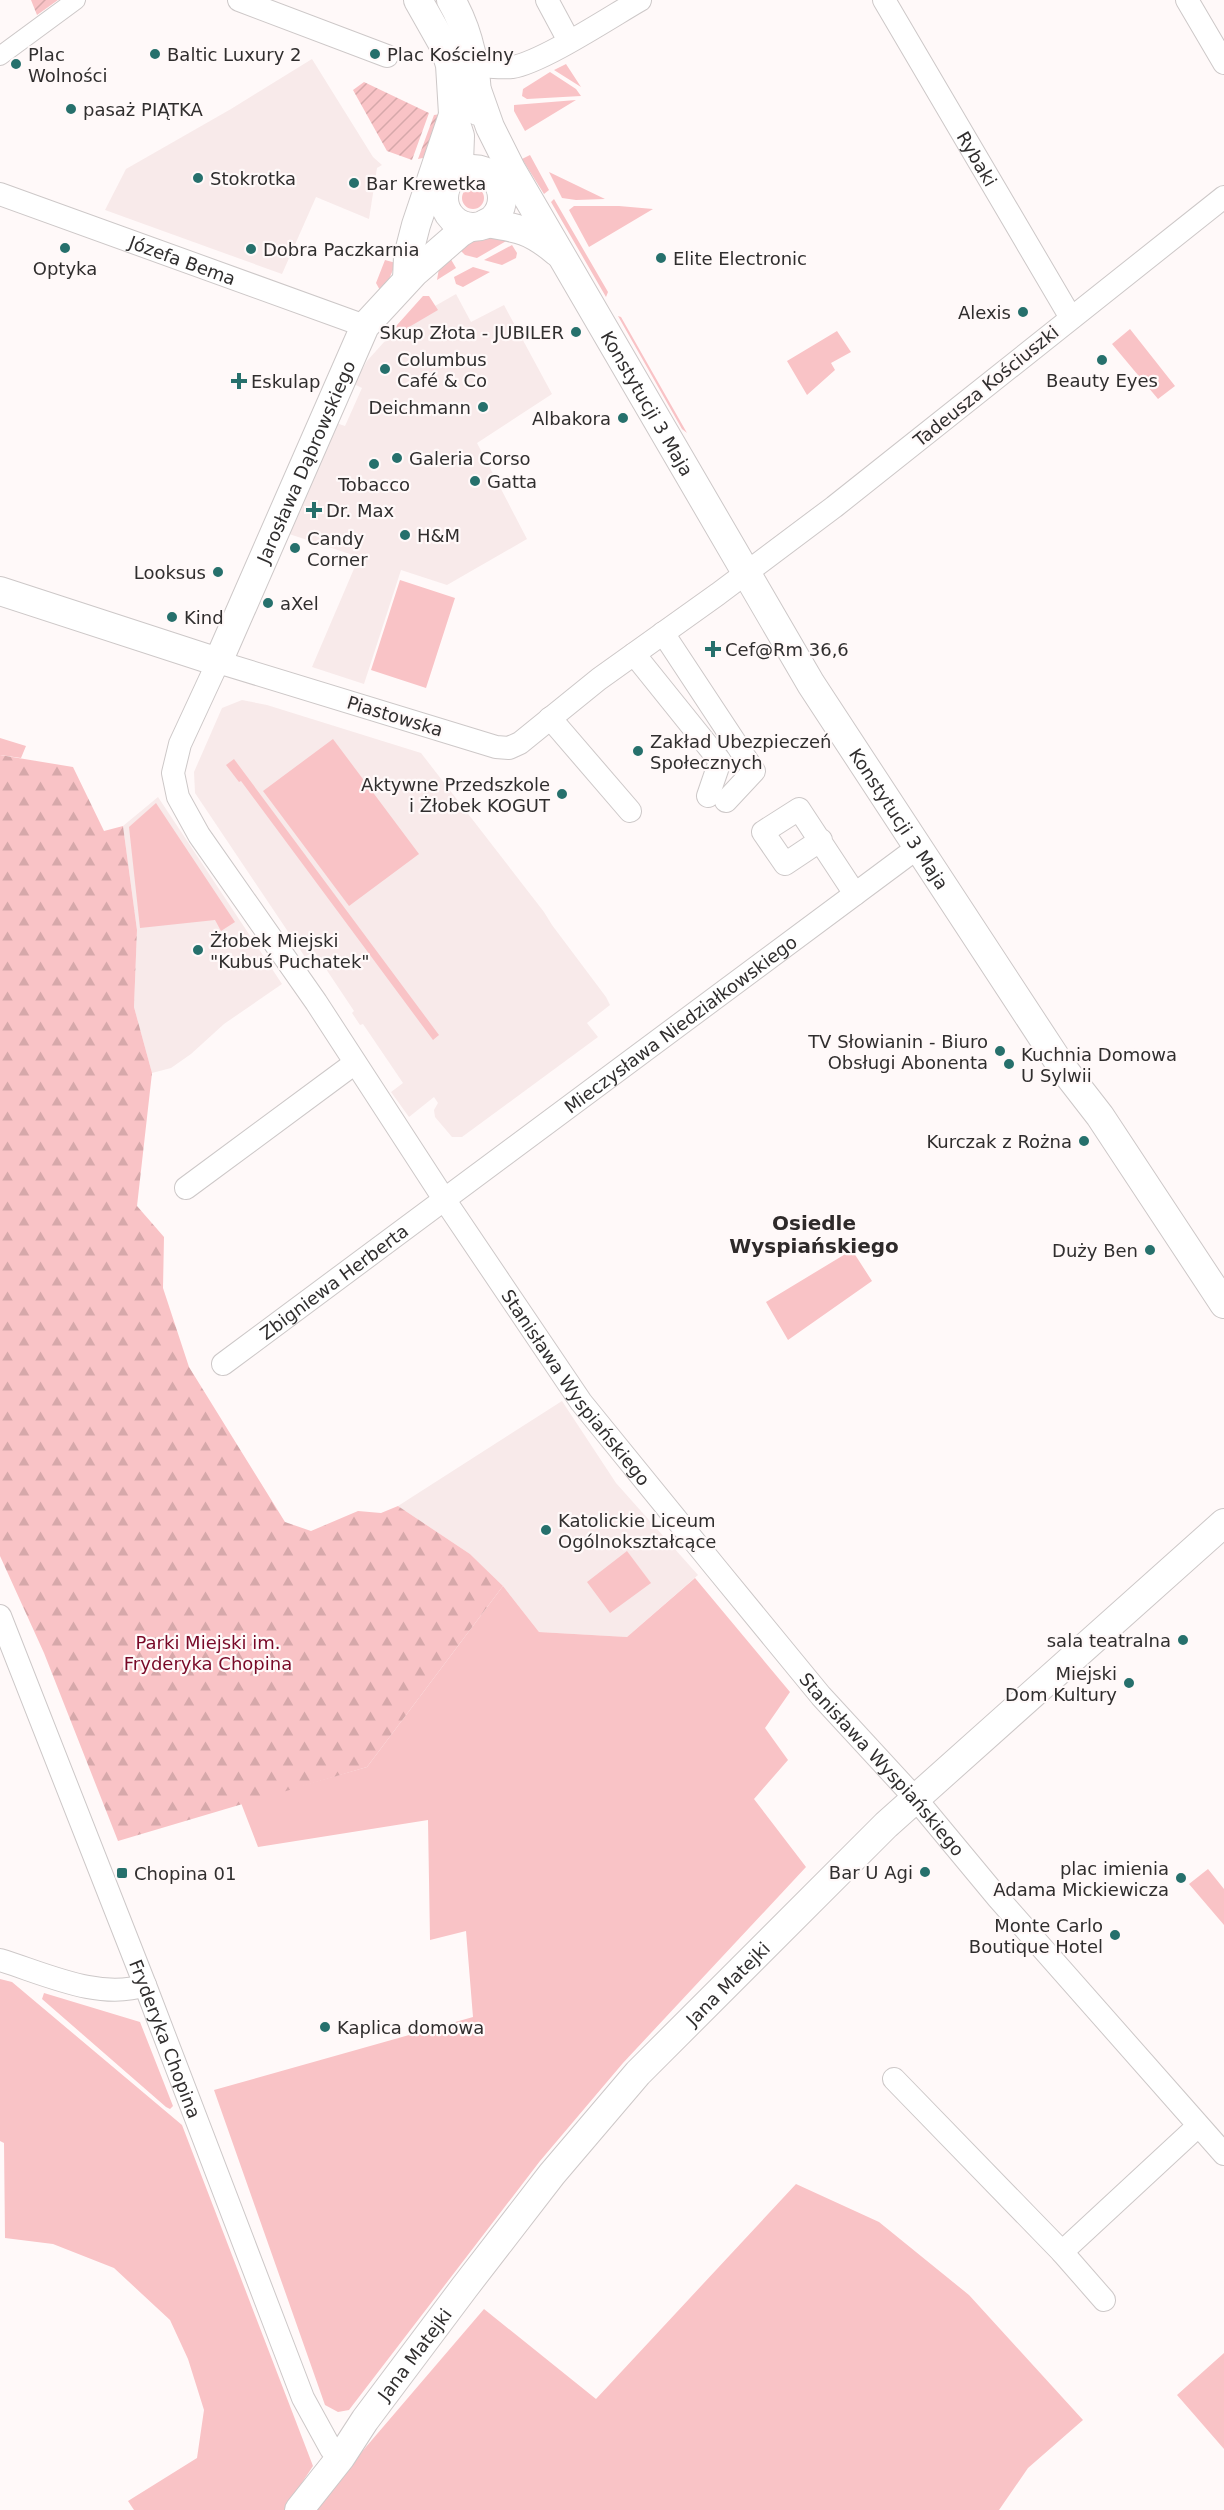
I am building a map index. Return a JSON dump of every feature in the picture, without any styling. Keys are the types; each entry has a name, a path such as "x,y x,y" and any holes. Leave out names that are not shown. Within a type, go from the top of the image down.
{"street":[{"path":"0,56 76,0"},
{"path":"239,0 387,56"},
{"path":"418,0 444,46 450,65 453,114 460,136 459,163 448,188 448,214 453,219 478,225 492,220 500,208 495,181 482,158 476,80 469,40 451,0"},
{"path":"546,0 569,40"},
{"path":"476,80 525,63 640,0"},
{"name":"Rybaki","path":"884,0 1071,318"},
{"path":"1187,0 1224,63"},
{"name":"Konstytucji 3 Maja","path":"476,80 490,127 810,684 1062,1067 1100,1116 1224,1304"},
{"path":"411,276 408,256 416,225 453,114"},
{"path":"448,188 467,169 483,171 511,197 536,210"},
{"name":"Jarosława Dąbrowskiego","path":"411,276 440,222 448,188"},
{"name":"Józefa Bema","path":"0,194 365,326"},
{"name":"Tadeusza Kościuszki","path":"746,573 834,507 1224,197"},
{"name":"Konstytucji 3 Maja","path":"478,225 521,229 540,238 563,257"},
{"name":"Jarosława Dąbrowskiego","path":"218,662 365,326 411,276 460,233 478,225"},
{"name":"Piastowska","path":"0,591 218,662 496,747 509,748 520,743 599,679 746,573"},
{"path":"634,654 720,761 717,798 754,771 663,633"},
{"name":"Stanisława Wyspiańskiego","path":"218,662 180,744 173,773 178,797 199,835 316,1002 444,1199 581,1402 821,1696 915,1798 998,1898 1224,2154"},
{"path":"550,718 630,811"},
{"path":"821,840 855,894"},
{"name":"Mieczysława Niedziałkowskiego","path":"444,1199 917,848"},
{"path":"186,1188 355,1063"},
{"name":"Zbigniewa Herberta","path":"223,1364 444,1199"},
{"name":"Jana Matejki","path":"299,2510 552,2174 638,2073 886,1825 1224,1522"},
{"name":"Fryderyka Chopina","path":"0,1616 145,1985 303,2398 332,2449 341,2457"},
{"path":"0,1960 107,1991 134,1989 145,1985"},
{"path":"894,2079 1062,2252 1104,2300"},
{"path":"1062,2252 1198,2126"}],"shaded area":[{"path":"312,59 373,157 382,165 377,168 369,219 316,197 282,274 105,210 126,169 231,109"},
{"name":"Galeria Corso","path":"456,294 471,322 504,305 552,394 477,443 527,539 447,585 401,570 364,684 312,667 359,557 286,533 336,423 345,426 362,388 354,384 367,361 384,342 402,329 400,326"},
{"path":"242,700 267,705 421,753 544,912 606,997 610,1005 587,1023 598,1037 462,1137 452,1137 435,1117 434,1110 438,1103 434,1097 409,1117 391,1092 403,1083 363,1024 360,1025 352,1013 354,1011 314,951 305,957 195,793 194,772 222,708"},
{"name":"Żłobek Miejski \"Kubuś Puchatek\"","path":"158,797 282,984 224,1024 191,1054 171,1068 152,1073 134,1007 137,930 123,826"},
{"name":"Katolickie Liceum Ogólnokształcące","path":"562,1401 616,1483 698,1575 627,1637 539,1632 503,1586 470,1554 398,1506"}],"green space":[{"path":"31,0 58,0 37,15"},
{"path":"566,64 581,87 554,70"},
{"path":"550,72 576,89 581,96 527,99 522,96 523,89"},
{"path":"364,82 429,113 412,160 387,151 353,90"},
{"path":"576,100 525,131 514,111 514,105"},
{"path":"441,114 427,157 418,159 434,115"},
{"path":"530,155 549,190 544,194 522,159"},
{"path":"549,172 605,199 562,198"},
{"path":"473,187 481,190 484,198 481,206 473,209 465,206 462,198 465,190"},
{"path":"554,199 608,292 606,297 551,202"},
{"path":"574,206 653,209 589,247 569,210"},
{"path":"494,232 508,240 477,258 465,255 457,247 475,236"},
{"path":"512,245 517,253 516,258 502,265 484,260"},
{"path":"449,256 456,268 437,280 439,268"},
{"path":"385,260 396,263 381,292 376,283"},
{"path":"473,267 490,272 463,287 456,284 454,277"},
{"path":"423,296 429,296 438,310 392,337 389,334"},
{"path":"618,316 621,317 687,433 682,429"},
{"path":"1130,329 1175,386 1158,399 1112,344"},
{"path":"837,331 851,352 831,363 835,370 807,395 787,361"},
{"path":"400,580 455,598 426,688 371,670"},
{"path":"0,738 26,746 21,758 0,755"},
{"path":"333,739 419,854 349,906 263,791"},
{"name":"Parki Miejski im. Fryderyka Chopina","path":"0,755 73,767 104,831 123,826 137,930 134,1007 152,1073 137,1206 164,1237 163,1288 189,1367 285,1522 311,1531 358,1511 381,1513 398,1506 470,1554 503,1586 367,1767 118,1841 44,1653 0,1556"},
{"path":"234,759 439,1035 433,1040 241,781 239,782 226,765"},
{"path":"156,803 235,922 221,931 215,920 140,928 129,827"},
{"path":"852,1250 872,1281 788,1340 766,1302"},
{"path":"627,1551 651,1583 610,1613 587,1582"},
{"path":"695,1578 790,1692 765,1728 788,1760 754,1799 806,1867 623,2063 540,2161 349,2410 338,2412 325,2405 214,2090 473,2017 466,1931 430,1940 428,1820 258,1847 241,1803 367,1767 503,1586 539,1632 627,1637"},
{"path":"1208,1869 1224,1889 1224,1925 1189,1884"},
{"path":"0,1979 12,1982 182,2125 313,2466 284,2510 134,2510 128,2501 197,2458 204,2410 188,2359 170,2320 114,2268 53,2244 5,2238 4,2143 0,2141"},
{"path":"44,1993 140,2022 173,2106 170,2109 166,2107 42,1999"},
{"path":"796,2184 879,2222 969,2295 1083,2420 1028,2468 999,2510 312,2510 484,2309 596,2399"},
{"path":"1224,2353 1224,2449 1177,2395"}],"place":[{"name":"Baltic Luxury 2","path":"155,54"},
{"name":"Plac Kościelny","path":"375,54"},
{"name":"Plac Wolności","path":"16,64"},
{"name":"pasaż PIĄTKA","path":"71,109"},
{"name":"Stokrotka","path":"198,178"},
{"name":"Bar Krewetka","path":"354,183"},
{"name":"Optyka","path":"65,248"},
{"name":"Dobra Paczkarnia","path":"251,249"},
{"name":"Elite Electronic","path":"661,258"},
{"name":"Alexis","path":"1023,312"},
{"name":"Skup Złota - JUBILER","path":"576,332"},
{"name":"Beauty Eyes","path":"1102,360"},
{"name":"Columbus Café & Co","path":"385,369"},
{"name":"Eskulap","path":"239,381"},
{"name":"Deichmann","path":"483,407"},
{"name":"Albakora","path":"623,418"},
{"name":"Galeria Corso","path":"397,458"},
{"name":"Tobacco","path":"374,464"},
{"name":"Gatta","path":"475,481"},
{"name":"Dr. Max","path":"314,510"},
{"name":"H&M","path":"405,535"},
{"name":"Candy Corner","path":"295,548"},
{"name":"Looksus","path":"218,572"},
{"name":"aXel","path":"268,603"},
{"name":"Kind","path":"172,617"},
{"name":"Cef@Rm 36,6","path":"713,649"},
{"name":"Zakład Ubezpieczeń Społecznych","path":"638,751"},
{"name":"Aktywne Przedszkole i Żłobek KOGUT","path":"562,794"},
{"name":"Żłobek Miejski \"Kubuś Puchatek\"","path":"198,950"},
{"name":"TV Słowianin - Biuro Obsługi Abonenta","path":"1000,1051"},
{"name":"Kuchnia Domowa U Sylwii","path":"1009,1064"},
{"name":"Kurczak z Rożna","path":"1084,1141"},
{"name":"Duży Ben","path":"1150,1250"},
{"name":"Katolickie Liceum Ogólnokształcące","path":"546,1530"},
{"name":"sala teatralna","path":"1183,1640"},
{"name":"Miejski Dom Kultury","path":"1129,1683"},
{"name":"Bar U Agi","path":"925,1872"},
{"name":"Chopina 01","path":"122,1873"},
{"name":"plac imienia Adama Mickiewicza","path":"1181,1878"},
{"name":"Monte Carlo Boutique Hotel","path":"1115,1935"},
{"name":"Kaplica domowa","path":"325,2027"}],"district":[{"name":"Osiedle Wyspiańskiego","path":"814,1234"}]}
